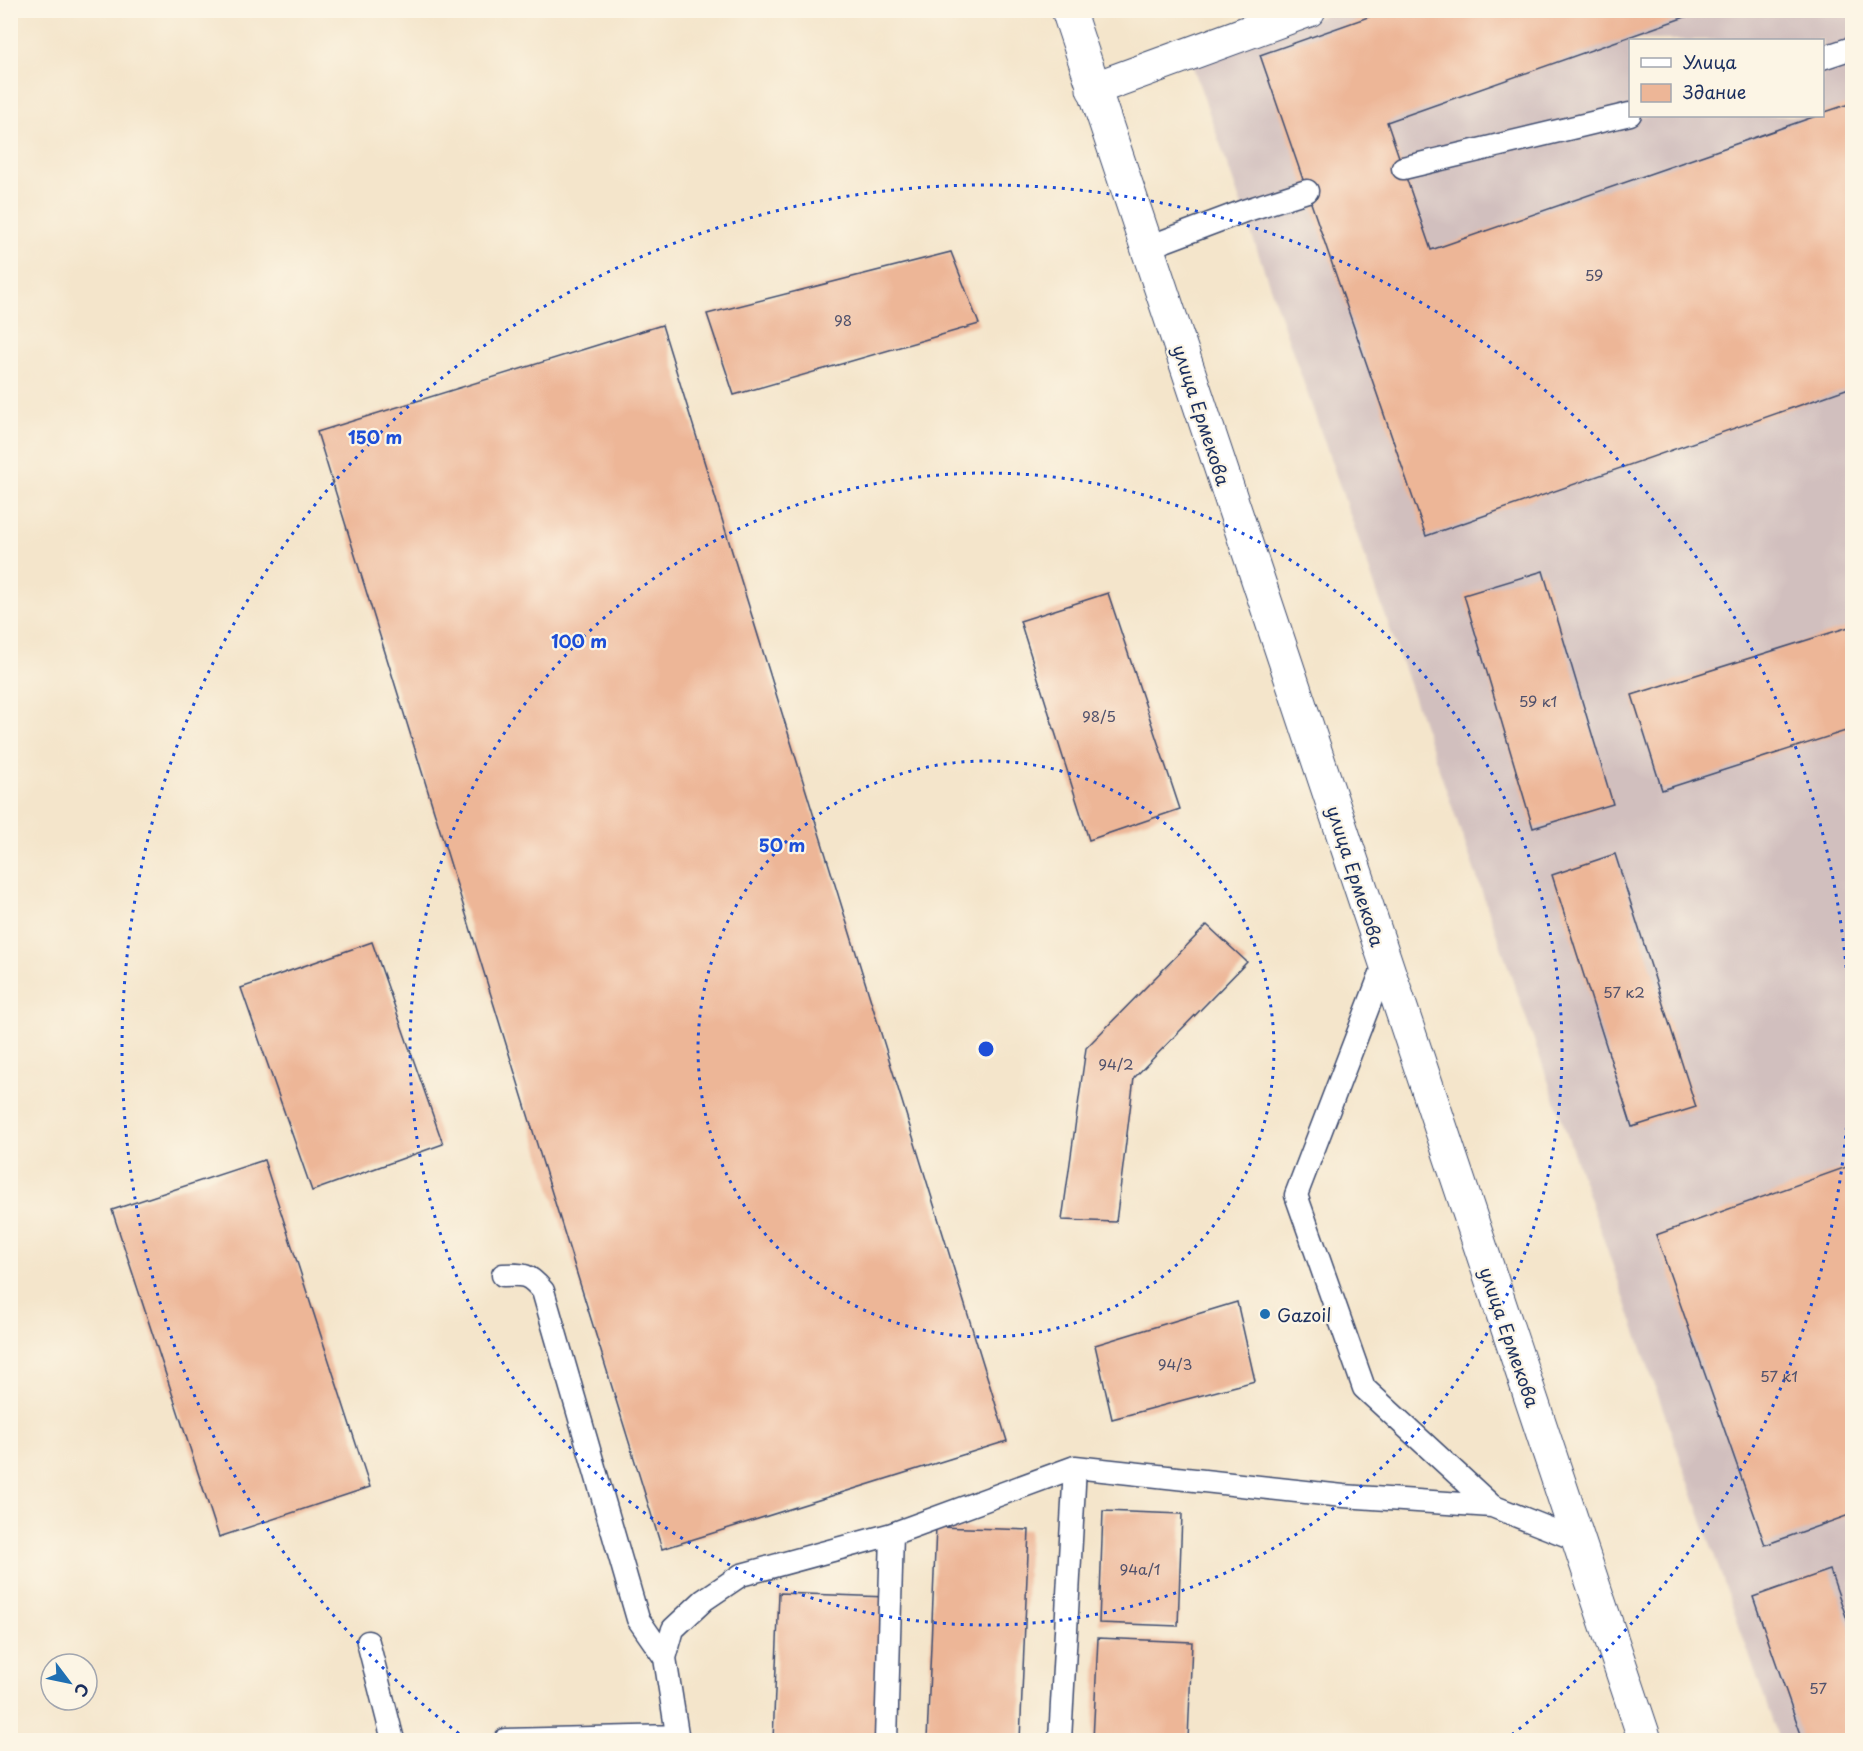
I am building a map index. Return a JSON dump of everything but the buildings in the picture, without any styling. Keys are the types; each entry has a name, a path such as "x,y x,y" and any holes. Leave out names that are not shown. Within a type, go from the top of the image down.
{"main road":[{"name":"улица Ермекова","path":"1068,10 1645,1740"},
{"path":"1093,89 1309,10"}],"lane":[{"path":"1824,57 1852,48"},
{"path":"1403,168 1629,114"},
{"path":"1146,248 1307,190"},
{"path":"1385,963 1296,1195 1364,1388 1492,1506"},
{"path":"503,1275 522,1274 534,1279 543,1291 638,1619 665,1658"},
{"path":"1060,1740 1075,1467"},
{"path":"505,1740 677,1738 665,1658 673,1629 704,1600 741,1575 892,1534 1075,1467 1343,1496 1492,1506 1578,1540"},
{"path":"886,1740 892,1534"},
{"path":"368,1642 393,1740"}],"shaded area":[{"path":"1335,11 1852,11 1852,1740 1779,1740 1191,61"}],"place":[{"name":"Gazoil","path":"1265,1314"}]}
